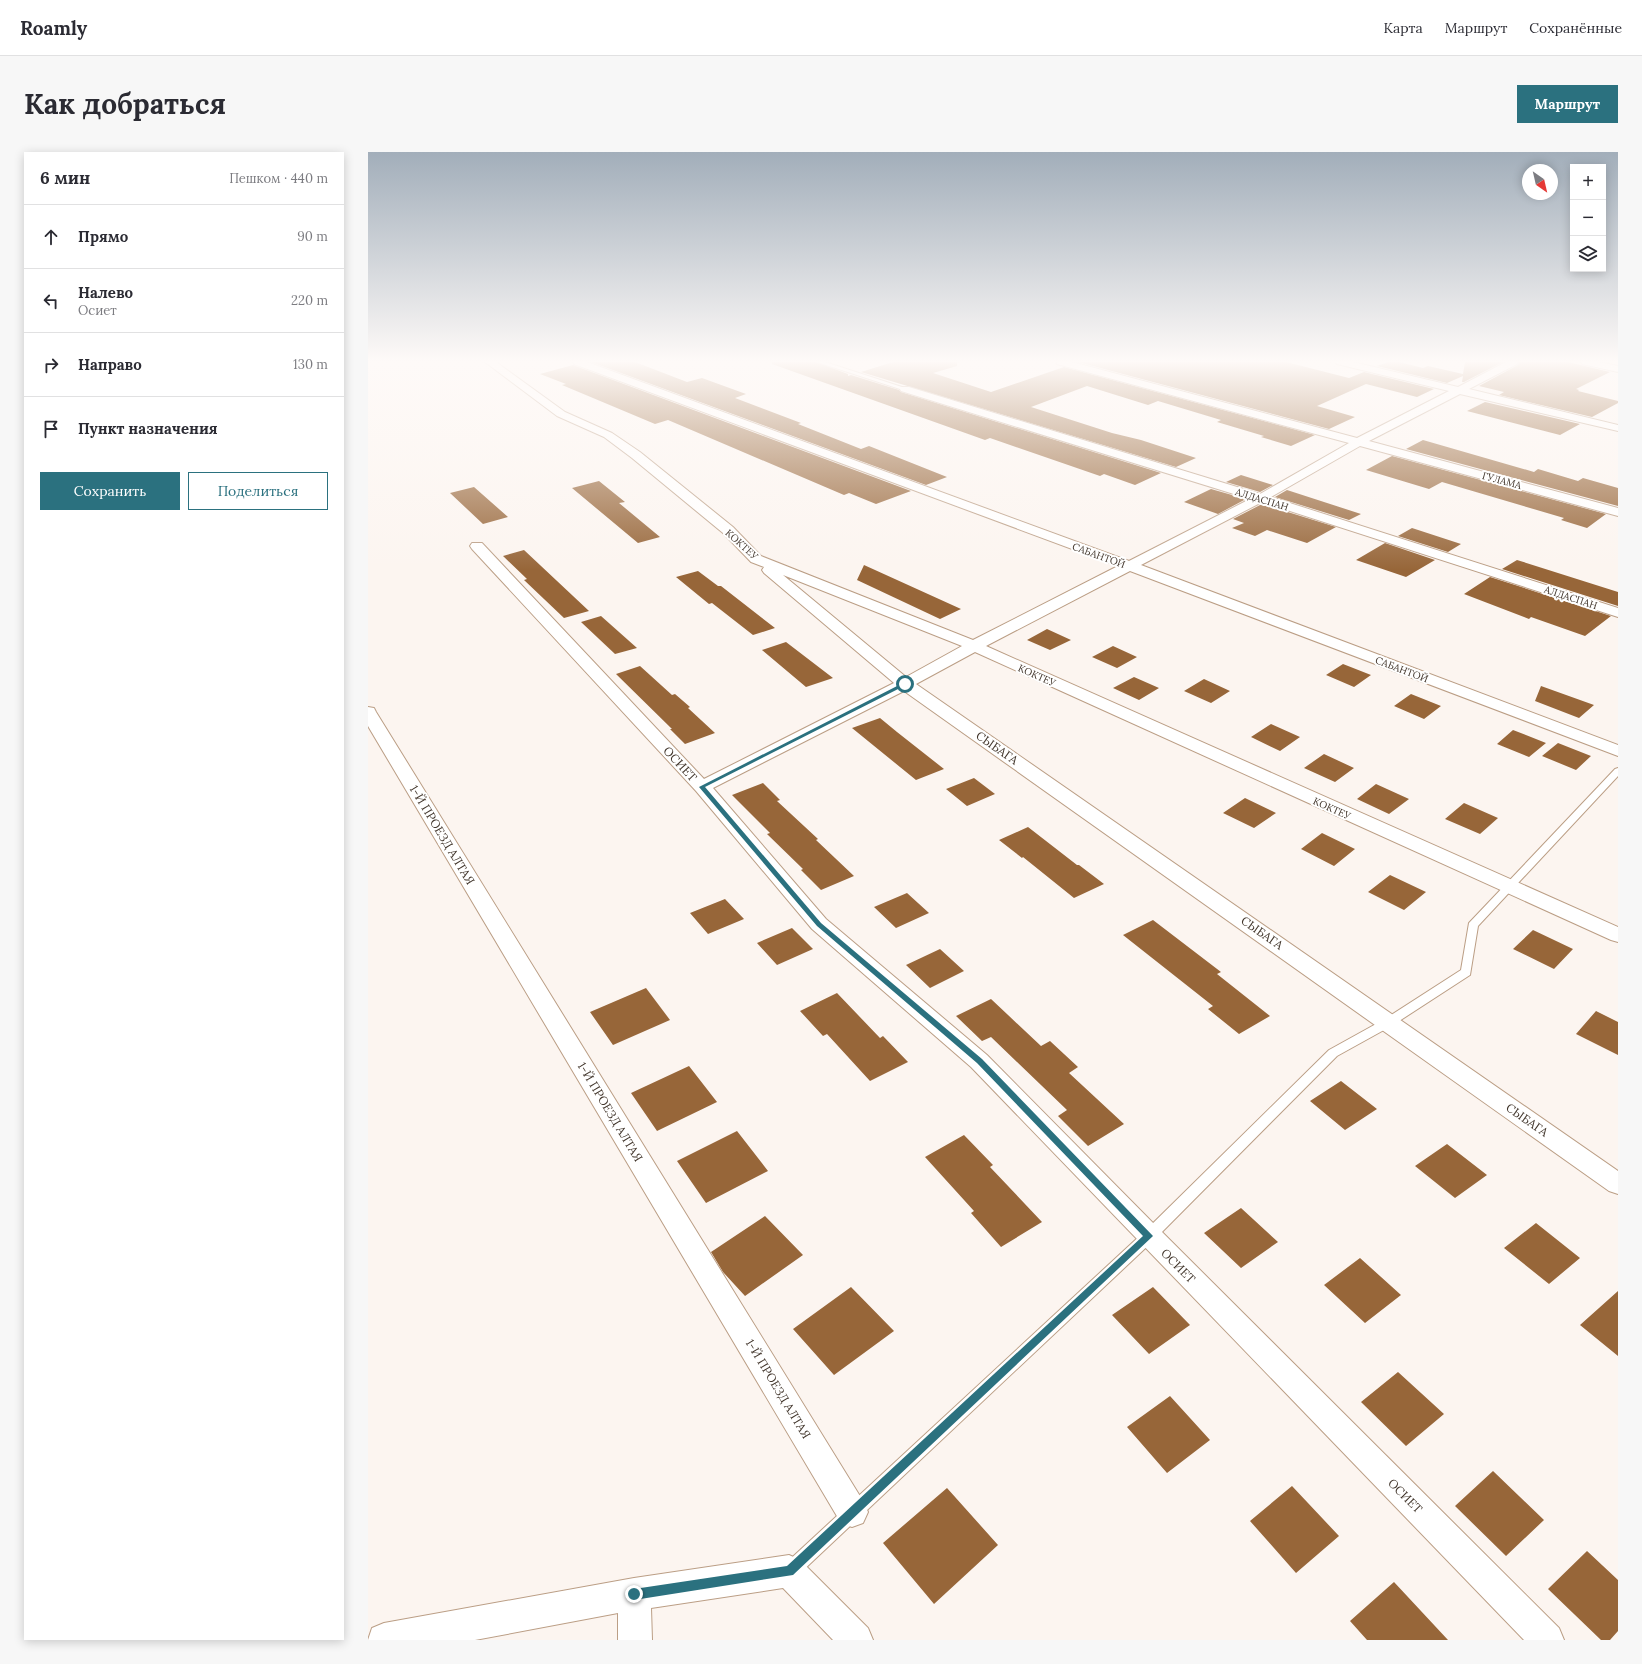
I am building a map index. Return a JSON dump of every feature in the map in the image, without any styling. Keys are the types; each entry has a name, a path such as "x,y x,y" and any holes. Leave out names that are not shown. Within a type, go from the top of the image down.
{"street":[{"name":"КОКТЕУ","path":"600,431 608,435 636,455 728,530 756,559 974,646 1508,887 1618,935"},
{"name":"САБАНТОЙ","path":"766,431 1130,566 1618,751"},
{"name":"АЛДАСПАН","path":"1044,431 1261,498 1618,613"},
{"name":"ГУЛАМА","path":"1325,431 1618,512"},
{"path":"702,787 905,684 974,646 1261,498 1379,431"},
{"name":"ОСИЕТ","path":"477,546 702,787 819,924 979,1061 1547,1640"},
{"name":"СЫБАГА","path":"756,559 905,684 1618,1184"},
{"name":"1-Й ПРОЕЗД АЛТАЯ","path":"368,712 852,1512"},
{"path":"384,1640 634,1594 789,1571 856,1640"},
{"path":"634,1594 636,1640"}],"lane":[{"path":"789,1571 1149,1236 1334,1053 1389,1022 1466,972 1473,925 1618,771"}],"building":[{"path":"695,431 751,431 911,491 876,504 849,493 844,495"},
{"path":"780,431 817,431 861,449 869,446 947,477 926,485"},
{"path":"961,431 1028,431 1161,473 1135,485 1104,474 1100,476 990,438 985,440"},
{"path":"1058,431 1107,431 1141,440 1196,458 1176,467"},
{"path":"1249,431 1302,431 1315,435 1291,446 1261,437 1264,436"},
{"path":"1546,431 1566,431 1560,435"},
{"path":"1423,440 1534,472 1538,469 1578,481 1583,478 1618,488 1618,506 1406,449"},
{"path":"1392,456 1606,514 1587,528 1561,520 1564,518 1442,482 1429,489 1366,470"},
{"path":"1241,475 1273,485 1260,492 1226,482"},
{"path":"599,481 625,502 619,503 660,537 638,543 572,488"},
{"path":"474,487 508,517 483,524 450,493"},
{"path":"1211,489 1246,499 1218,514 1184,502"},
{"path":"1287,490 1361,514 1349,520 1275,497"},
{"path":"1262,504 1336,527 1307,543 1267,530 1255,536 1232,528 1244,523 1233,519"},
{"path":"1412,528 1461,544 1448,552 1398,536"},
{"path":"1385,543 1435,560 1406,577 1356,560"},
{"path":"524,550 589,611 564,618 524,580 527,579 503,556"},
{"path":"1517,560 1618,592 1618,606 1502,569"},
{"path":"864,565 961,609 940,619 857,580"},
{"path":"698,571 718,586 721,586 775,628 753,635 712,603 709,604 676,577"},
{"path":"1490,577 1611,616 1585,636 1531,617 1529,619 1464,594"},
{"path":"601,616 637,648 615,654 581,622"},
{"path":"1047,629 1071,640 1050,650 1027,640"},
{"path":"786,642 833,678 806,687 762,650"},
{"path":"1113,646 1137,657 1117,668 1092,657"},
{"path":"1343,664 1371,675 1354,687 1326,675"},
{"path":"640,666 672,695 675,694 690,707 688,708 715,733 685,744 670,729 672,729 616,674"},
{"path":"1134,677 1159,688 1139,700 1113,688"},
{"path":"1204,679 1230,691 1211,703 1184,691"},
{"path":"1541,686 1594,705 1579,718 1535,701"},
{"path":"1411,694 1441,706 1424,719 1394,706"},
{"path":"880,718 944,769 916,780 852,728"},
{"path":"1271,724 1300,737 1280,751 1251,737"},
{"path":"1513,730 1546,743 1529,757 1497,744"},
{"path":"1558,743 1591,756 1576,770 1542,756"},
{"path":"1324,754 1354,768 1335,782 1304,768"},
{"path":"974,778 995,794 967,806 946,789"},
{"path":"763,783 780,800 777,801 818,839 816,840 854,876 821,890 801,870 803,869 767,834 770,833 732,795"},
{"path":"1376,784 1409,799 1389,814 1357,799"},
{"path":"1245,798 1276,813 1254,828 1223,813"},
{"path":"1464,803 1498,818 1480,834 1445,819"},
{"path":"1028,827 1104,884 1074,898 1023,857 1022,858 999,840"},
{"path":"1322,833 1355,849 1334,866 1301,849"},
{"path":"1390,875 1426,892 1404,910 1368,892"},
{"path":"907,893 929,913 896,928 874,907"},
{"path":"725,899 744,919 708,934 690,913"},
{"path":"1153,920 1221,972 1217,974 1270,1016 1239,1034 1208,1009 1213,1006 1123,935"},
{"path":"792,928 813,949 777,965 757,943"},
{"path":"1533,930 1573,949 1554,969 1513,949"},
{"path":"940,949 964,971 930,988 906,965"},
{"path":"646,988 670,1020 613,1045 590,1012"},
{"path":"837,993 880,1038 883,1036 908,1062 870,1081 827,1034 823,1036 800,1011"},
{"path":"991,999 1041,1046 1050,1041 1078,1067 1069,1073 1124,1124 1088,1146 1058,1116 1067,1110 991,1037 982,1041 956,1016"},
{"path":"1596,1011 1618,1022 1618,1055 1576,1034"},
{"path":"689,1066 717,1102 657,1131 631,1093"},
{"path":"1341,1081 1377,1109 1345,1130 1310,1101"},
{"path":"737,1131 768,1171 706,1203 677,1161"},
{"path":"964,1135 993,1165 990,1167 1042,1222 1001,1247 971,1213 974,1211 925,1157"},
{"path":"1447,1144 1487,1175 1455,1198 1415,1166"},
{"path":"1241,1208 1278,1242 1241,1268 1204,1233"},
{"path":"765,1216 803,1255 745,1296 723,1272 711,1252"},
{"path":"1536,1223 1580,1258 1549,1284 1504,1248"},
{"path":"1360,1258 1401,1295 1365,1323 1324,1285"},
{"path":"851,1287 894,1331 834,1375 793,1329"},
{"path":"1153,1287 1190,1325 1149,1354 1112,1315"},
{"path":"1618,1291 1618,1356 1580,1325"},
{"path":"1398,1372 1444,1414 1406,1446 1361,1402"},
{"path":"1170,1396 1210,1440 1167,1473 1127,1427"},
{"path":"1493,1471 1544,1520 1506,1556 1455,1506"},
{"path":"1292,1486 1339,1536 1296,1573 1250,1521"},
{"path":"947,1488 998,1545 934,1604 883,1543"},
{"path":"1587,1551 1618,1580 1618,1631 1610,1640 1601,1640 1548,1589"},
{"path":"1394,1582 1448,1640 1367,1640 1350,1621"}],"route":[{"path":"634,1594 789,1571 1149,1236 979,1061 819,924 702,787 905,684"}]}
